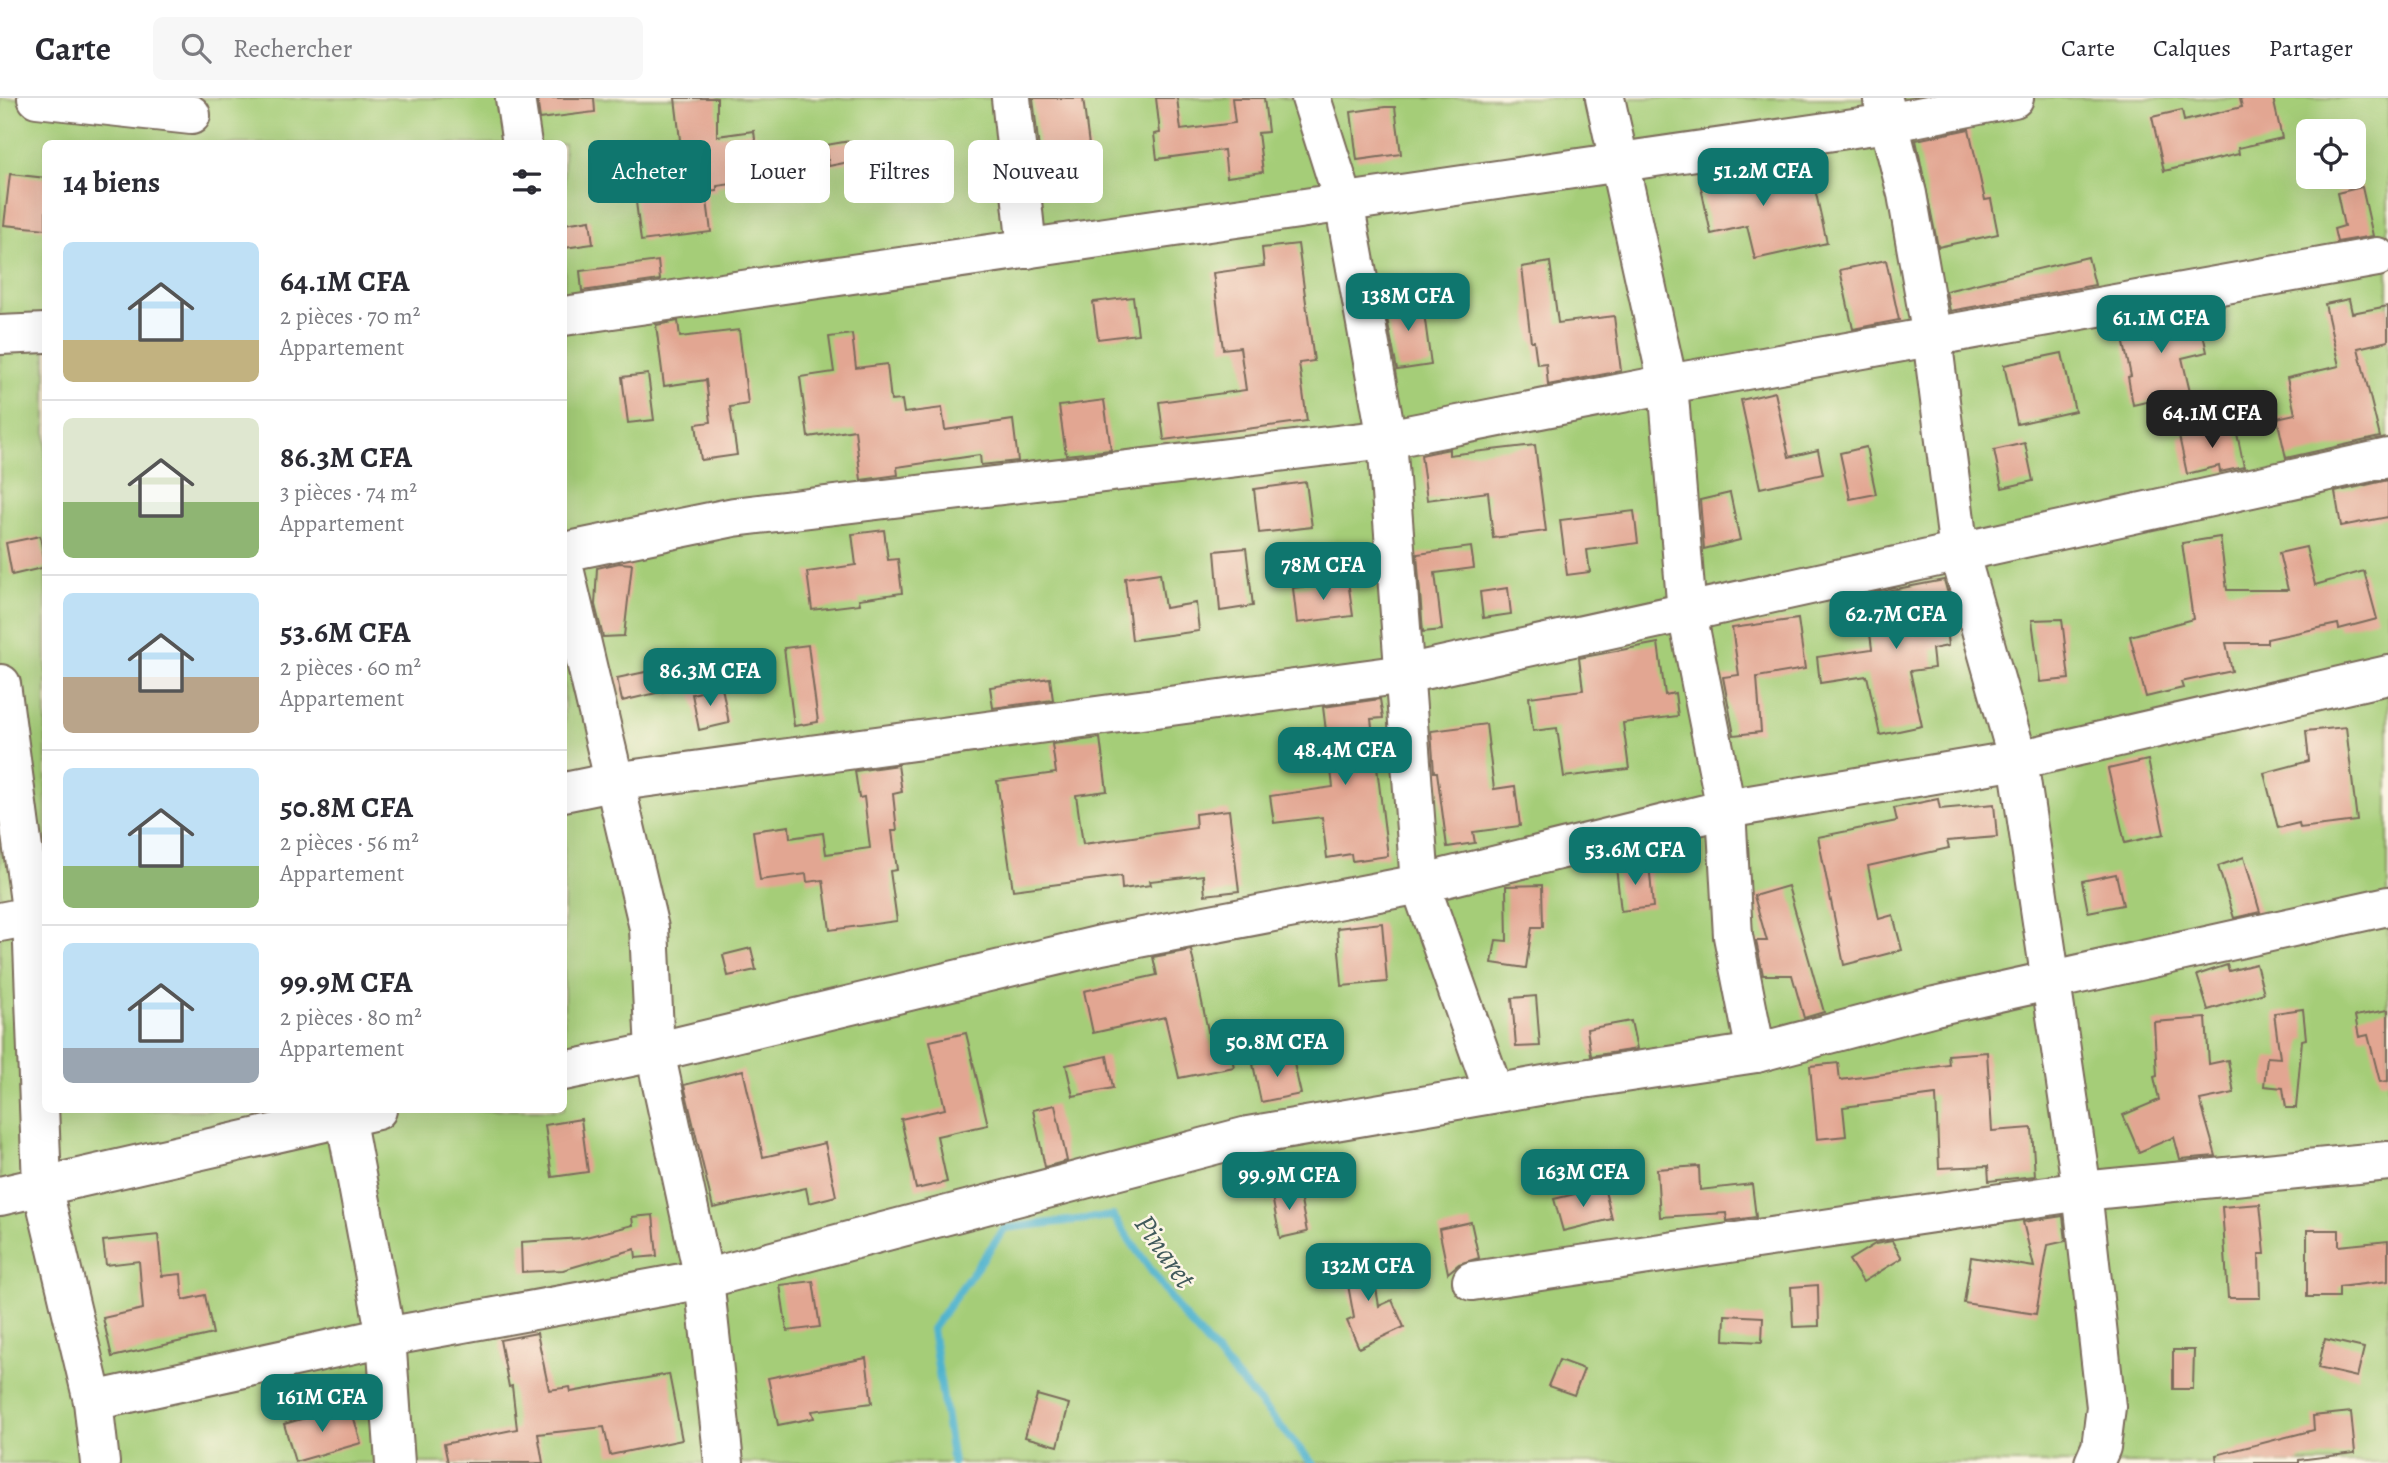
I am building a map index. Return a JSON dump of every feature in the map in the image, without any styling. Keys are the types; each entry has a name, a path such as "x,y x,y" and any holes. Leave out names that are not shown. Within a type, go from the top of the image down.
{"street":[{"path":"37,98 190,119"},
{"path":"515,98 521,140"},
{"path":"1011,98 1027,249"},
{"path":"1311,98 1344,202 1387,439 1420,884 1494,1093"},
{"path":"1605,98 1668,384 1688,613 1726,809 1733,936 1756,1053"},
{"path":"567,316 1619,163 1885,111 2014,98"},
{"path":"1885,111 1907,194 1932,337 1959,552 2018,760 2082,1191 2106,1407 2101,1447 2094,1463"},
{"path":"567,551 734,517 1387,439 1668,384 2377,257"},
{"path":"0,335 42,333"},
{"path":"567,791 612,782 1405,674 2388,458"},
{"path":"567,581 612,782 649,928 655,1052 704,1279 724,1463"},
{"path":"567,1070 655,1052 1101,945 1420,884 1726,809 2018,760 2388,675"},
{"path":"1,684 26,917 42,1186 93,1401 100,1463"},
{"path":"93,1401 386,1338 704,1279 1248,1136 1494,1093 1756,1053 1935,1006 2388,906"},
{"path":"0,1196 351,1113"},
{"path":"355,1113 386,1338 395,1463"},
{"path":"1472,1281 2082,1191 2388,1161"}],"green space":[{"path":"0,98 2388,98 2388,1463 0,1463"}],"building":[{"path":"537,98 594,98 595,112 540,119"},
{"path":"675,98 717,98 717,136 754,131 755,140 725,140 725,185 717,186 717,191 711,192 711,140 680,140"},
{"path":"1033,98 1083,98 1088,140 1038,140"},
{"path":"1156,98 1177,98 1181,130 1235,123 1232,98 1264,98 1268,132 1258,133 1263,172 1227,177 1224,150 1157,159 1154,134 1160,133"},
{"path":"2240,98 2273,98 2282,138 2238,148 2239,154 2164,171 2152,117 2182,110 2184,121 2242,107"},
{"path":"1395,107 1401,154 1357,160 1351,112"},
{"path":"1969,129 1985,200 1991,199 1998,234 1938,247 1916,140"},
{"path":"844,142 844,163 830,166 830,144"},
{"path":"1779,161 1784,186 1813,180 1827,243 1755,259 1747,226 1711,234 1698,173"},
{"path":"10,174 42,178 42,229 4,225"},
{"path":"2362,189 2373,236 2337,242 2334,229 2344,226 2337,193"},
{"path":"636,203 707,203 711,232 641,241"},
{"path":"590,220 593,244 567,248 567,224"},
{"path":"1298,244 1314,361 1299,363 1307,421 1164,440 1159,402 1246,390 1240,347 1223,349 1213,273 1264,266 1262,248"},
{"path":"2088,257 2095,285 1950,311 1946,291"},
{"path":"1886,260 1899,320 1853,329 1840,270"},
{"path":"658,261 660,280 582,291 580,271"},
{"path":"1550,262 1558,323 1614,316 1621,371 1548,385 1546,363 1537,364 1534,341 1531,341 1522,267"},
{"path":"1133,297 1138,334 1098,339 1093,302"},
{"path":"1422,298 1431,365 1397,370 1384,303"},
{"path":"2349,299 2352,313 2388,306 2388,341 2358,348 2380,437 2286,458 2277,418 2295,414 2287,378 2339,366 2325,304"},
{"path":"2198,311 2207,352 2182,358 2190,392 2133,405 2128,377 2131,376 2120,325"},
{"path":"678,321 680,337 739,330 748,404 730,407 737,455 701,460 696,424 711,422 706,380 664,386 656,325"},
{"path":"852,334 856,368 887,364 891,401 902,400 904,413 942,408 945,430 1013,420 1018,461 981,465 980,455 897,467 898,475 861,480 855,430 808,437 800,377 834,372 829,337"},
{"path":"2062,353 2075,411 2017,424 2004,365"},
{"path":"648,374 654,420 628,423 622,377"},
{"path":"1775,392 1789,457 1818,450 1823,474 1760,488 1741,400"},
{"path":"1104,400 1111,450 1066,455 1059,406"},
{"path":"2235,424 2244,467 2220,472 2219,466 2187,474 2179,436"},
{"path":"2025,443 2033,481 2002,488 1994,450"},
{"path":"1535,445 1546,531 1493,538 1488,492 1427,500 1421,455 1449,449 1449,455"},
{"path":"1866,447 1876,494 1850,499 1840,453"},
{"path":"2388,480 2388,517 2341,526 2335,492"},
{"path":"1306,482 1312,527 1259,533 1254,489"},
{"path":"1730,493 1740,540 1704,549 1700,500"},
{"path":"1634,511 1638,543 1587,550 1590,572 1567,575 1560,520"},
{"path":"884,530 888,560 898,559 902,593 859,599 860,604 812,610 807,572 856,565 852,534"},
{"path":"40,536 42,568 12,575 6,543"},
{"path":"2220,537 2227,590 2288,590 2279,553 2306,547 2315,585 2364,571 2377,619 2339,629 2338,624 2267,639 2267,643 2226,643 2232,671 2181,682 2183,688 2146,697 2130,636 2193,619 2182,543"},
{"path":"1471,547 1474,568 1435,573 1442,630 1423,632 1417,554"},
{"path":"1246,548 1253,606 1220,611 1215,551"},
{"path":"619,563 632,564 624,636 603,637 595,605 597,568"},
{"path":"1160,573 1165,608 1196,603 1199,631 1132,640 1125,578"},
{"path":"1944,580 1955,618 1945,619 1948,646 1932,649 1934,668 1910,671 1922,726 1880,735 1867,676 1820,683 1817,657 1872,649 1865,595"},
{"path":"1348,581 1353,616 1297,623 1293,588"},
{"path":"1508,588 1511,614 1483,618 1480,592"},
{"path":"1798,619 1805,669 1757,677 1761,732 1734,735 1723,677 1739,675 1732,628"},
{"path":"2062,619 2069,679 2040,682 2032,620"},
{"path":"1658,643 1665,695 1675,693 1678,716 1623,723 1629,769 1564,777 1557,728 1533,731 1529,697 1583,690 1579,658"},
{"path":"808,645 818,722 794,726 784,648"},
{"path":"664,668 669,690 622,701 617,678"},
{"path":"1050,678 1053,700 993,708 990,687"},
{"path":"722,687 729,723 699,730 692,694"},
{"path":"1380,699 1383,718 1371,719 1388,856 1352,861 1351,854 1327,858 1322,817 1274,823 1270,796 1333,787 1323,707"},
{"path":"1486,724 1494,789 1515,786 1520,826 1473,832 1475,843 1447,847 1437,772 1434,772 1431,731"},
{"path":"2346,727 2357,821 2300,828 2299,823 2278,828 2264,773 2309,761 2306,731"},
{"path":"1100,738 1107,791 1076,795 1083,844 1196,828 1195,814 1229,810 1239,891 1205,895 1203,875 1150,881 1151,885 1122,889 1121,876 1013,890 997,781 1056,773 1052,744"},
{"path":"2148,760 2164,834 2125,843 2108,769"},
{"path":"898,765 902,792 893,794 897,831 892,831 897,870 890,871 897,921 830,930 823,880 807,882 806,874 760,880 753,831 789,826 790,838 823,833 826,854 870,848 864,797 859,798 855,771"},
{"path":"1938,799 1940,809 1994,804 1997,837 1947,841 1949,848 1868,866 1879,919 1893,915 1902,950 1844,965 1818,837 1897,821 1894,808"},
{"path":"2244,857 2260,912 2234,918 2218,866"},
{"path":"1649,863 1653,907 1621,911 1616,867"},
{"path":"2116,874 2123,905 2088,912 2082,881"},
{"path":"1542,885 1543,927 1532,927 1526,968 1492,963 1496,940 1507,941 1506,886"},
{"path":"1788,886 1824,1012 1804,1018 1792,975 1763,975 1756,941 1767,941 1754,896"},
{"path":"1382,923 1387,982 1342,986 1337,928"},
{"path":"751,948 756,970 728,976 723,955"},
{"path":"1191,950 1212,1050 1229,1046 1234,1067 1179,1078 1165,1017 1093,1033 1084,991 1157,975 1153,957"},
{"path":"2256,964 2264,993 2208,1010 2197,975 2227,965 2229,971"},
{"path":"1536,996 1540,1046 1516,1047 1512,998"},
{"path":"2303,1009 2306,1039 2302,1040 2296,1108 2286,1108 2283,1088 2264,1086 2267,1057 2280,1058 2274,1013"},
{"path":"2388,1010 2388,1081 2380,1082 2368,1035 2359,1037 2355,1016"},
{"path":"2206,1018 2209,1064 2228,1060 2234,1093 2200,1100 2216,1156 2180,1159 2174,1137 2139,1152 2123,1115 2159,1100 2154,1077 2157,1076 2154,1022"},
{"path":"1631,1021 1637,1049 1591,1056 1587,1029"},
{"path":"966,1033 988,1125 937,1136 947,1182 916,1189 901,1119 945,1109 930,1041"},
{"path":"1987,1052 1992,1131 2032,1128 2035,1176 1989,1181 1988,1166 1939,1168 1936,1095 1843,1107 1846,1136 1817,1139 1810,1066 1838,1063 1840,1080 1949,1065 1948,1055"},
{"path":"1292,1055 1301,1094 1261,1102 1253,1064"},
{"path":"1107,1056 1113,1088 1073,1096 1066,1065"},
{"path":"743,1070 763,1157 825,1143 836,1196 809,1203 806,1188 713,1208 684,1085"},
{"path":"1055,1105 1067,1161 1045,1167 1033,1110"},
{"path":"581,1119 588,1172 552,1177 545,1125"},
{"path":"1699,1166 1700,1190 1752,1184 1756,1217 1727,1221 1726,1213 1660,1217 1657,1169"},
{"path":"1298,1186 1307,1232 1280,1238 1271,1191"},
{"path":"1604,1187 1612,1219 1563,1231 1554,1199"},
{"path":"2260,1204 2265,1254 2259,1254 2260,1298 2228,1298 2222,1207"},
{"path":"653,1215 657,1256 636,1258 635,1249 563,1270 522,1272 521,1242 582,1238 633,1225 632,1217"},
{"path":"2063,1216 2066,1241 2048,1245 2036,1314 1964,1303 1971,1257 2034,1267 2023,1222"},
{"path":"1471,1222 1479,1258 1459,1264 1448,1273 1439,1229"},
{"path":"2307,1230 2339,1230 2339,1246 2388,1241 2388,1281 2339,1287 2339,1297 2307,1297"},
{"path":"158,1235 162,1276 181,1274 183,1300 205,1295 213,1334 112,1357 103,1318 143,1309 139,1261 106,1265 103,1241"},
{"path":"1892,1241 1902,1258 1863,1282 1849,1260 1875,1244"},
{"path":"1370,1252 1379,1306 1392,1300 1404,1327 1359,1348 1347,1321 1354,1318 1343,1257"},
{"path":"813,1281 820,1327 787,1331 780,1285"},
{"path":"1818,1285 1819,1326 1793,1327 1791,1287"},
{"path":"1725,1315 1763,1317 1762,1342 1724,1340"},
{"path":"537,1333 549,1390 570,1387 571,1392 669,1374 682,1440 610,1455 604,1427 538,1434 543,1463 448,1463 444,1444 517,1429 512,1386 509,1387 500,1340"},
{"path":"2325,1339 2364,1348 2357,1377 2318,1368"},
{"path":"2173,1350 2194,1350 2193,1389 2173,1389"},
{"path":"866,1358 872,1403 812,1411 814,1418 778,1425 768,1378"},
{"path":"1559,1360 1584,1369 1574,1395 1548,1386"},
{"path":"1037,1395 1069,1404 1058,1446 1025,1437"},
{"path":"350,1405 361,1443 295,1462 284,1424"},
{"path":"2351,1412 2355,1453 2299,1460 2299,1463 2217,1463 2216,1455 2314,1430 2313,1416"}],"waterway":[{"name":"Pinaret","path":"953,1463 932,1329 1005,1228 1113,1216 1181,1313 1312,1463"}]}
